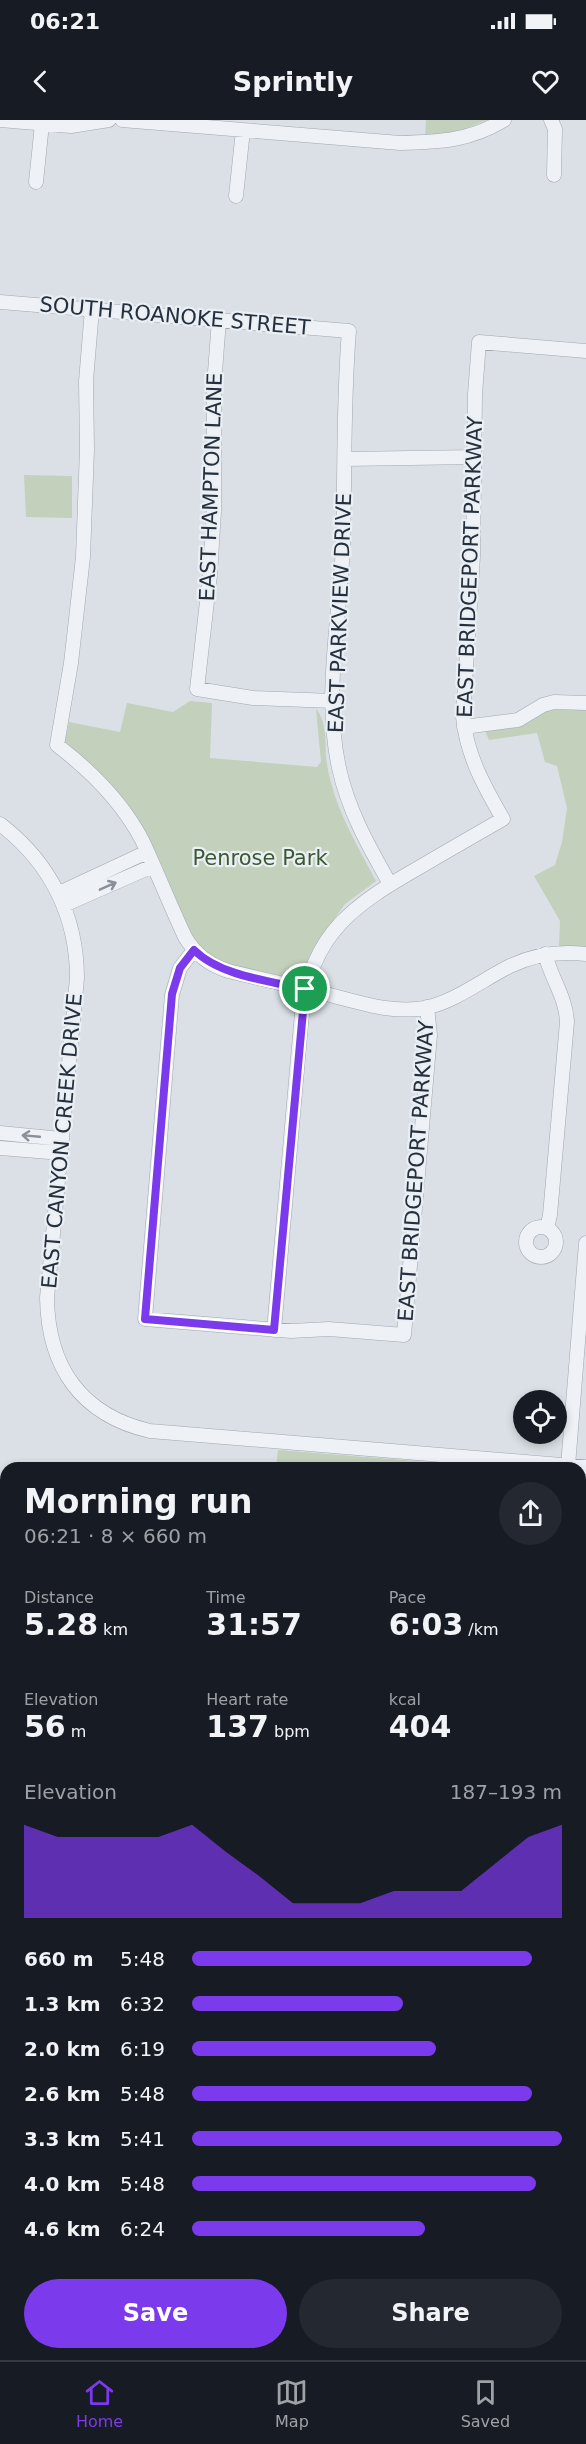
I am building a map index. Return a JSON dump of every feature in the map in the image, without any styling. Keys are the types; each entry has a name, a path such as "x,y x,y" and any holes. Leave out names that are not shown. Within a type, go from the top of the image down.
{"street":[{"path":"0,120 71,126 109,120"},
{"path":"122,120 166,121 400,143 442,142 482,133 504,120"},
{"path":"551,120 555,129 555,175"},
{"path":"36,182 42,124"},
{"path":"236,196 243,130"},
{"name":"SOUTH ROANOKE STREET","path":"0,302 349,331"},
{"path":"92,309 86,381 87,449 83,557 57,745 105,787 130,822 147,852 185,937 194,950 207,962 223,969 385,1008 402,1010 427,1007 451,999 512,965 545,954 568,952 586,954"},
{"name":"EAST HAMPTON LANE","path":"219,320 214,385 214,511 211,564 197,689 253,698 333,701"},
{"name":"EAST PARKVIEW DRIVE","path":"349,331 344,390 343,548 333,701 335,745 344,789 360,831 390,884"},
{"name":"EAST BRIDGEPORT PARKWAY","path":"390,884 503,819 478,774 469,751 464,727 463,697 473,556 475,394 479,342 586,351"},
{"path":"345,459 476,457"},
{"path":"464,727 518,720 543,705 554,702 586,703"},
{"name":"EAST CANYON CREEK DRIVE","path":"0,824 24,844 39,861 61,899 75,940 77,978 48,1317 53,1344 65,1375 89,1401 107,1414 131,1426 150,1431 520,1462"},
{"path":"61,899 147,852"},
{"path":"61,899 153,866"},
{"path":"194,950 180,968 172,994 145,1319 274,1330 305,989 313,965 332,932 359,905 390,884"},
{"path":"545,954 551,974 564,1000 567,1022 547,1228"},
{"name":"EAST BRIDGEPORT PARKWAY","path":"274,1330 329,1329 405,1335 430,1035 427,1007"},
{"path":"0,1133 62,1146"},
{"path":"0,1148 62,1146"},
{"path":"568,1462 586,1243"}],"green space":[{"path":"426,120 487,120 450,135 425,137"},
{"path":"24,475 72,476 72,518 26,517"},
{"name":"Penrose Park","path":"190,701 212,703 210,758 317,767 321,762 316,709 320,714 325,732 329,774 338,805 376,881 345,904 318,942 300,978 263,976 198,954 160,861 127,803 65,741 69,722 120,732 127,703 173,712"},
{"path":"551,709 586,710 586,947 559,946 560,921 534,876 555,865 562,842 567,808 557,766 545,762 537,733 489,740 485,731 527,723"},
{"path":"278,1450 428,1462 277,1462"}],"route":[{"path":"194,950 207,962 223,969 305,989 274,1330 145,1319 172,994 180,968 194,950"}]}
